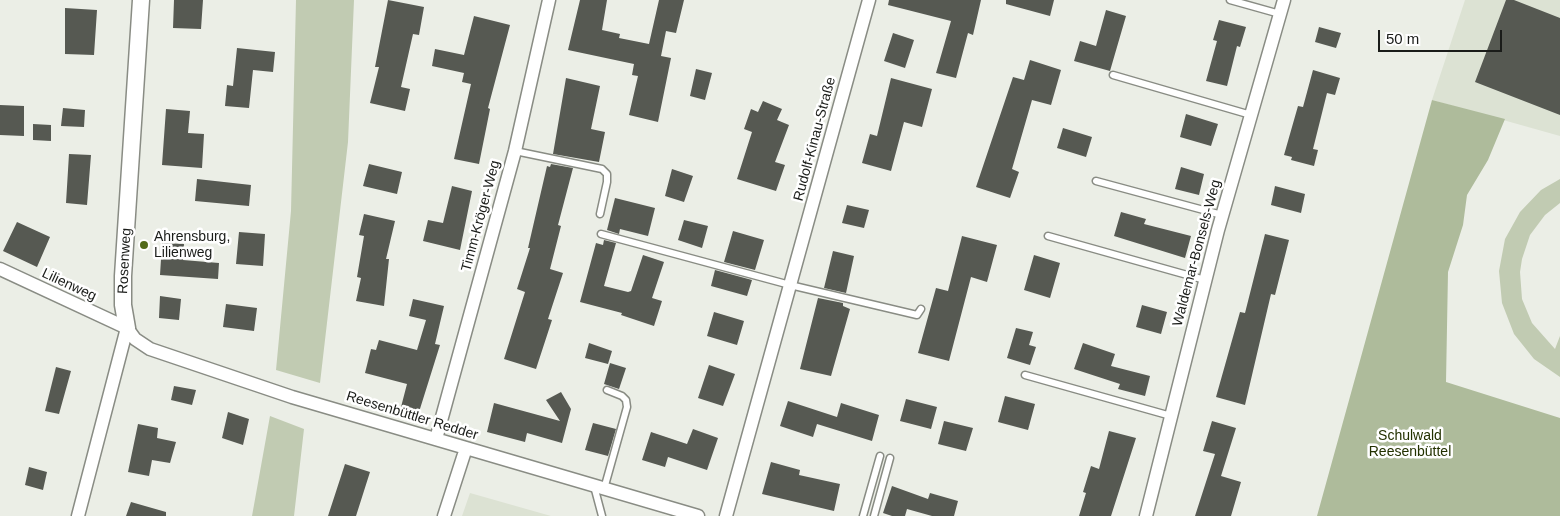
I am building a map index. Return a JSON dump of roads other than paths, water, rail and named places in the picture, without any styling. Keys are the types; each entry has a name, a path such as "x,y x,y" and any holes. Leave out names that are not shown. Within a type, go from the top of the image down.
{"street":[{"name":"Rosenweg","path":"78,516 127,328 122,305 123,276 141,0"},
{"name":"Timm-Kröger-Weg","path":"436,439 515,150 548,0"},
{"name":"Rudolf-Kinau-Straße","path":"726,516 869,0"},
{"name":"Waldemar-Bonsels-Weg","path":"1146,516 1222,215 1284,0"},
{"name":"Lilienweg","path":"0,269 127,328"},
{"name":"Reesenbüttler Redder","path":"127,328 135,338 158,352 292,397 698,516"},
{"path":"444,516 466,448"}],"lane":[{"path":"1230,0 1280,14"},
{"path":"1113,75 1251,115"},
{"path":"515,150 602,169 607,174 607,182 600,214"},
{"path":"1096,181 1222,215"},
{"path":"601,234 790,285 917,315 921,309"},
{"path":"1048,236 1205,280"},
{"path":"1025,375 1171,416"},
{"path":"602,516 599,488 627,407 626,400 622,396 607,390"},
{"path":"863,516 880,456"},
{"path":"874,516 890,458"}],"place":[{"name":"Ahrensburg, Lilienweg","path":"144,245"}],"park label":[{"name":"Schulwald Reesenbüttel","path":"1410,444"}]}
